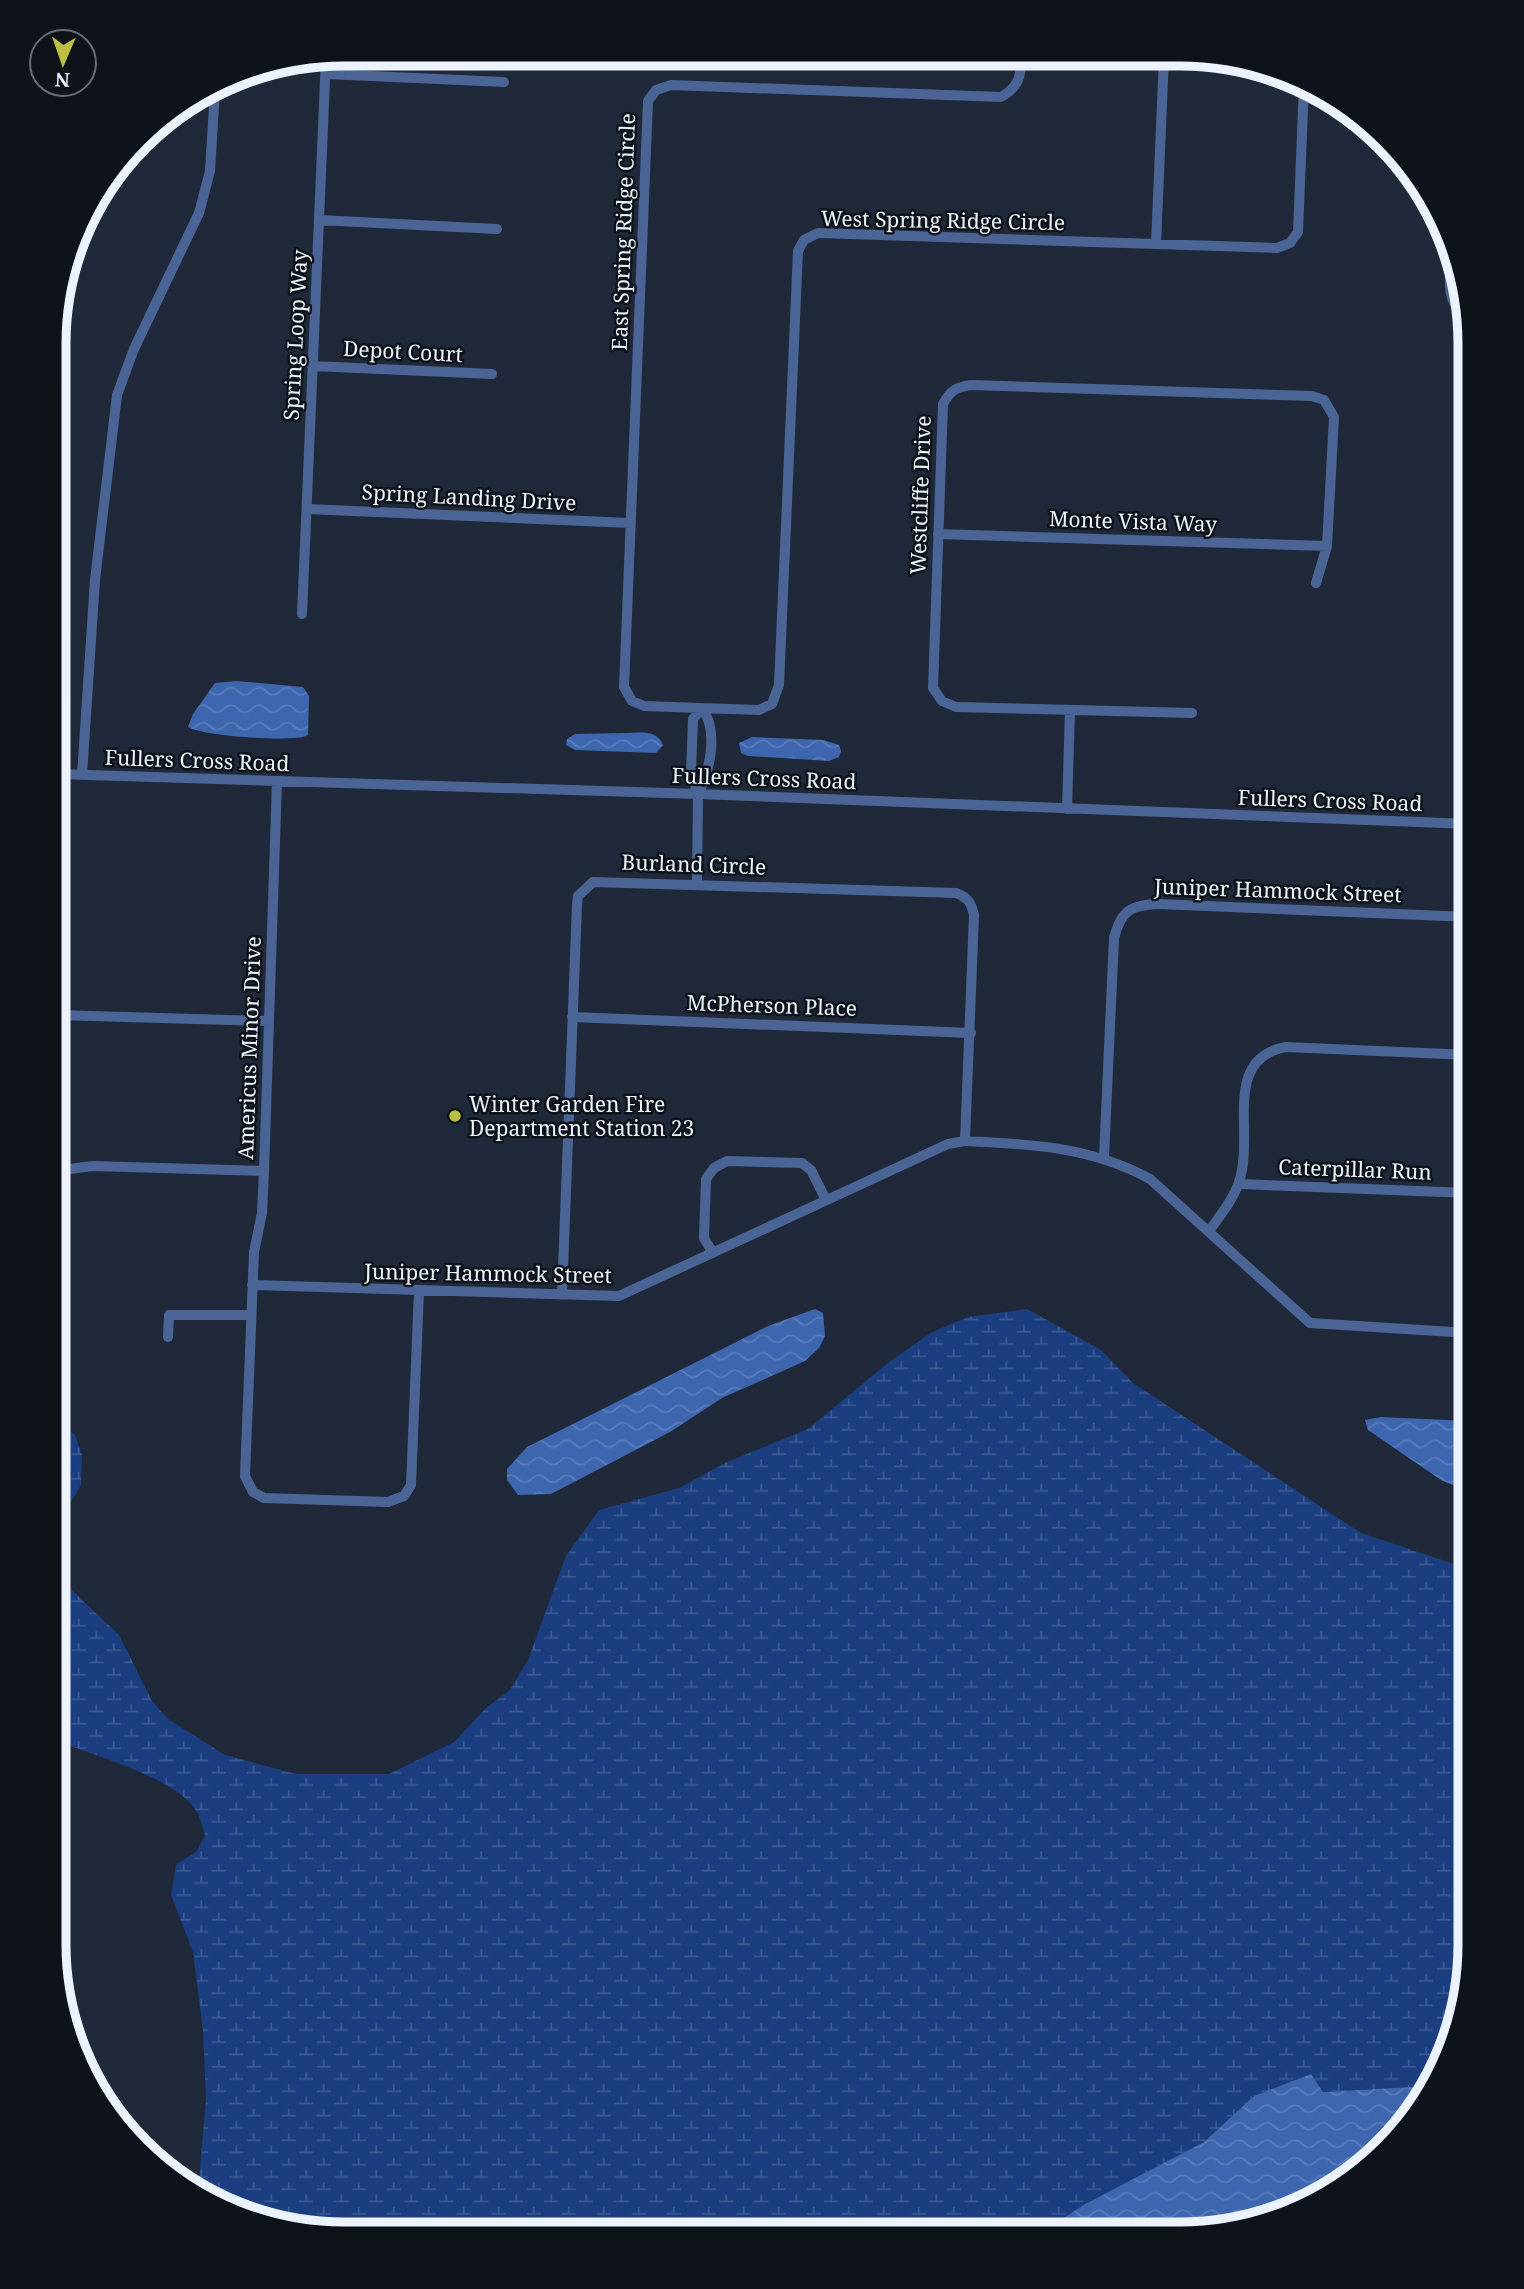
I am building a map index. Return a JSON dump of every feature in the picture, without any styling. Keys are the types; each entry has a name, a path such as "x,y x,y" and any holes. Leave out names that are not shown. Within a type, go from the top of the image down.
{"street":[{"name":"East Spring Ridge Circle","path":"702,708 644,706 632,701 624,687 648,107 656,90 671,85 1001,97 1015,89 1021,75 1021,66"},
{"path":"1157,244 1164,66"},
{"name":"Spring Loop Way","path":"302,614 326,67"},
{"path":"326,74 504,82"},
{"name":"West Spring Ridge Circle","path":"702,708 759,710 772,704 779,685 798,251 804,240 818,233 1277,248 1290,243 1298,232 1304,96"},
{"path":"82,775 95,580 117,395 134,349 199,212 210,171 214,99"},
{"path":"320,220 497,229"},
{"path":"1450,283 1450,295 1454,303"},
{"name":"Depot Court","path":"312,366 492,374"},
{"name":"Westcliffe Drive","path":"1192,713 956,707 942,701 933,688 943,404 949,393 958,387 971,385 1312,396 1324,400 1334,417 1327,546 1316,583"},
{"name":"Spring Landing Drive","path":"307,509 630,523"},
{"name":"Monte Vista Way","path":"938,534 1327,546"},
{"path":"697,883 698,794 691,773 693,719 702,708 710,719 708,773 698,794"},
{"path":"1067,809 1070,710"},
{"name":"Fullers Cross Road","path":"66,775 698,794 1458,824"},
{"name":"Americus Minor Drive","path":"277,781 264,1171 251,1315 246,1476 253,1492 264,1497 387,1502 404,1496 411,1485 419,1291"},
{"name":"Burland Circle","path":"562,1295 577,905 578,896 593,882 608,880 956,893 965,897 971,902 974,915 965,1141"},
{"name":"Juniper Hammock Street","path":"1104,1157 1114,938 1118,921 1129,909 1158,904 1458,917"},
{"path":"66,1015 269,1021"},
{"name":"McPherson Place","path":"572,1017 971,1033"},
{"path":"1209,1231 1239,1184 1243,1168 1246,1086 1250,1070 1257,1059 1269,1050 1286,1047 1458,1055"},
{"name":"Juniper Hammock Street","path":"253,1285 619,1296 948,1143 965,1141 1080,1151 1104,1157 1150,1179 1310,1323 1458,1332"},
{"path":"713,1253 704,1238 706,1179 714,1168 727,1161 802,1163 811,1170 826,1200"},
{"path":"66,1170 92,1166 264,1171"},
{"name":"Caterpillar Run","path":"1239,1184 1458,1194"},
{"path":"167,1337 169,1315 251,1315"}],"green space":[{"path":"1027,1309 1101,1350 1133,1383 1361,1533 1458,1565 1457,1962 1452,1999 1443,2034 1418,2087 1323,2092 1311,2075 1254,2096 1204,2142 1085,2204 1057,2222 327,2222 290,2217 255,2208 199,2181 206,2099 203,2031 193,1952 171,1895 176,1865 197,1851 205,1835 198,1814 188,1801 173,1789 133,1769 66,1744 66,1585 119,1635 152,1701 168,1719 225,1755 296,1774 389,1774 454,1742 486,1708 510,1690 528,1660 566,1556 599,1510 679,1488 725,1463 808,1429 889,1362 932,1332 968,1317"},
{"path":"66,1429 75,1435 82,1455 81,1485 66,1509"}],"water":[{"path":"237,681 303,687 309,696 308,735 286,738 249,737 211,733 188,727 193,714 215,683"},
{"path":"575,734 652,734 660,740 663,745 656,753 575,750 566,745 567,739"},
{"path":"752,737 823,740 839,745 841,751 839,757 829,761 748,756 741,753 739,743"},
{"path":"815,1309 823,1313 825,1336 819,1348 805,1361 722,1398 670,1432 551,1494 518,1495 507,1480 507,1469 527,1447 768,1326"},
{"path":"1381,1417 1458,1420 1458,1487 1441,1480 1368,1430 1365,1420"},
{"path":"1311,2074 1323,2092 1418,2087 1388,2128 1349,2165 1302,2194 1269,2208 1234,2217 1197,2222 1057,2222 1085,2204 1204,2142 1254,2096"}],"place":[{"name":"Winter Garden Fire Department Station 23","path":"455,1116"}]}
